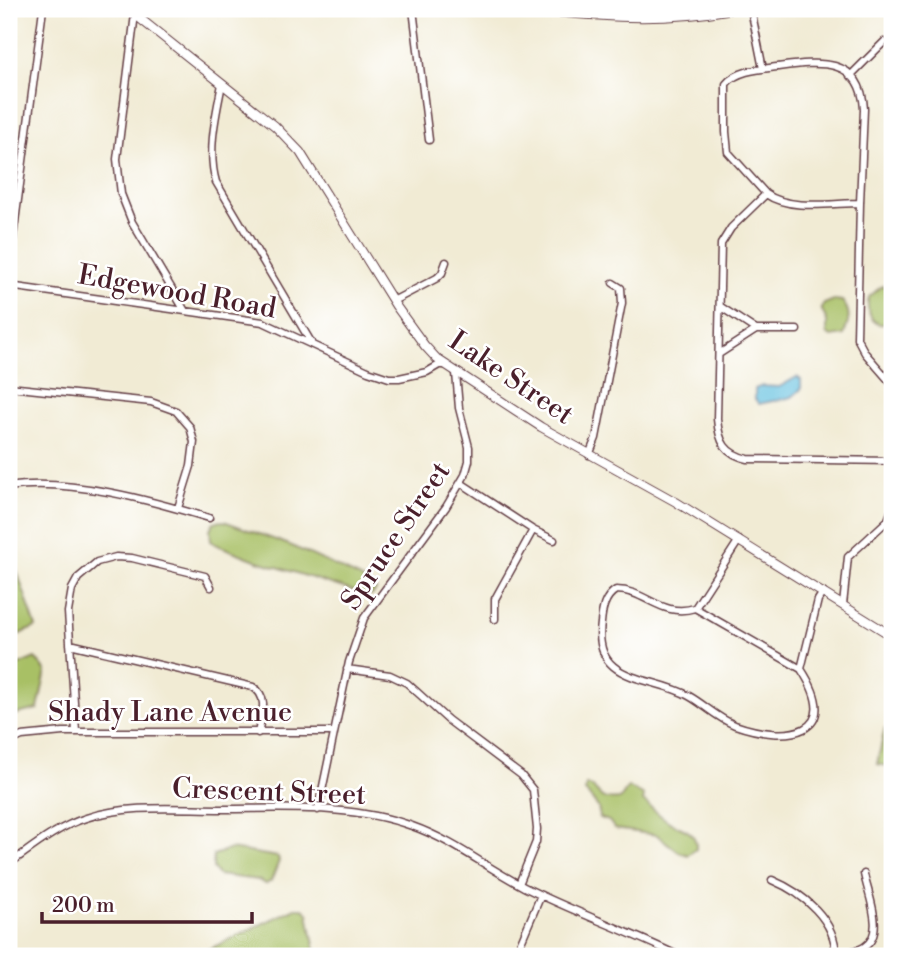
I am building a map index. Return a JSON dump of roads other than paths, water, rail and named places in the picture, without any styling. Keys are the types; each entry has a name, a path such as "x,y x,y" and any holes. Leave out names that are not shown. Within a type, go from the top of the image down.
{"main road":[{"path":"528,9 560,10 609,17 655,18 682,12 729,9"}],"street":[{"path":"9,268 43,9"},
{"path":"413,9 429,140"},
{"path":"751,9 763,69"},
{"path":"132,12 117,159 121,194 132,222 185,311"},
{"name":"Lake Street","path":"132,12 275,126 300,152 393,301 437,359 540,426 676,502 892,636"},
{"path":"850,76 884,42"},
{"path":"860,203 796,204 778,201 766,194 731,157 726,136 726,84 736,76 763,69 822,62 837,66 850,76 860,89 863,103 857,338 865,353 892,384"},
{"path":"222,85 212,149 216,182 312,344"},
{"path":"766,194 731,228 722,241 718,434 724,447 732,454 765,461 892,461"},
{"path":"393,301 437,278 446,262"},
{"path":"589,455 596,438 622,303 621,288 613,282"},
{"name":"Edgewood Road","path":"9,286 263,322 374,374 393,379 427,372 439,365 452,368"},
{"path":"721,307 756,330"},
{"path":"719,354 756,330 797,330"},
{"name":"Spruce Street","path":"318,810 347,669 364,618 461,483 468,468 469,447 459,408 458,375 452,368"},
{"path":"9,387 150,402 176,411 190,427 194,442 191,466 178,508"},
{"path":"461,483 533,530 554,540"},
{"path":"9,487 33,485 124,495 209,518"},
{"path":"843,605 848,557 888,520 892,509"},
{"path":"495,619 495,600 533,530"},
{"path":"695,608 801,669 816,701 816,719 813,724 792,732 755,730 722,719 684,694 625,674 614,666 604,653 600,636 608,596 616,590 625,591 670,610 685,611 695,608 739,540"},
{"path":"76,732 68,612 72,589 84,571 106,558 132,558 205,576 211,587"},
{"path":"801,669 822,592"},
{"path":"70,644 255,688 260,691 264,700 258,733"},
{"path":"347,669 390,675 407,683 448,720 532,786 536,842 519,884"},
{"name":"Shady Lane Avenue","path":"9,742 22,736 76,732 333,732"},
{"name":"Crescent Street","path":"9,864 61,828 115,810 318,810 357,814 411,825 459,848 541,895 607,922 678,956"},
{"path":"772,880 817,910 833,934 836,955 864,947 875,934 864,874"},
{"path":"515,956 541,895"}],"water":[{"path":"797,377 801,380 801,389 792,397 759,404 755,399 755,389 762,386 779,387"}]}
